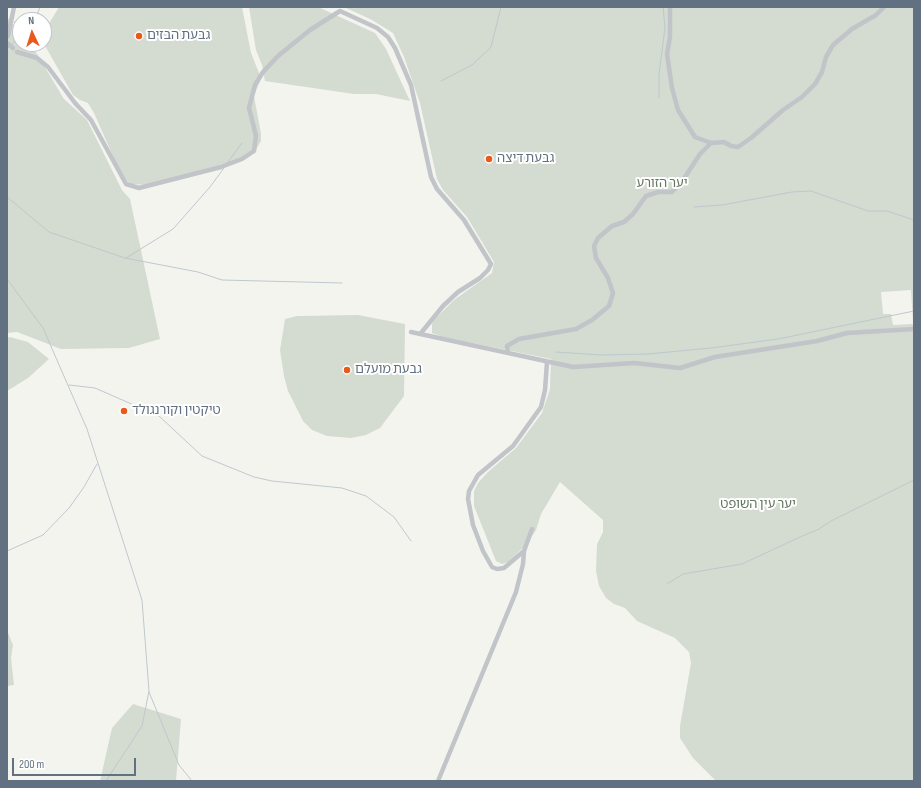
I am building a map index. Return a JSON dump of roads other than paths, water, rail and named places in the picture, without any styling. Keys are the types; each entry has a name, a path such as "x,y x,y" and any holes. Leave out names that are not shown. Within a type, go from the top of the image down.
{"street":[{"path":"8,36 14,7"},
{"path":"670,7 670,37 668,54 672,88 678,110 695,137 711,143 724,142 731,146 738,147 782,110 802,98 815,84 822,72 826,57 833,45 852,29 876,15 884,7"},
{"path":"17,52 37,58 48,67 71,99 91,120 126,184 139,188 221,167 242,159 254,151 256,136 249,108 255,85 263,72 278,56 310,30 340,11 377,28 388,36 395,48 411,85 432,177 437,189 464,220 491,264 488,270 480,278 458,292 443,306 421,333"},
{"path":"8,44 12,47"},
{"path":"508,353 506,346 518,338 576,329 592,320 609,306 613,293 608,278 596,258 594,246 598,238 612,226 624,222 633,214 646,196 658,192 672,192 683,180 700,154 711,143"},
{"path":"411,332 573,368 634,363 680,368 715,357 817,340 847,333 914,329"},
{"path":"524,551 504,568 497,570 492,567 483,551 472,524 468,499 472,483 478,475 513,446 541,407 545,390 547,362"},
{"path":"438,781 516,592 523,564 524,551 532,529"}],"waterway":[{"path":"38,12 40,7"},
{"path":"441,81 472,65 491,47 501,7"},
{"path":"659,98 659,74 665,28 663,7"},
{"path":"7,49 10,46"},
{"path":"228,162 242,143"},
{"path":"126,258 173,229 210,187 224,168"},
{"path":"694,207 722,205 792,192 811,191 868,211 887,211 914,220"},
{"path":"7,197 49,232 125,258 198,272 222,280 342,283"},
{"path":"7,279 43,328 87,429 142,600 149,691 142,726 106,781"},
{"path":"556,352 601,355 648,354 711,348 778,339 914,311"},
{"path":"69,385 95,388 159,416 202,456 254,477 272,481 342,488 366,496 394,517 411,541"},
{"path":"7,551 43,535 69,508 84,487 97,464"},
{"path":"667,584 683,574 742,564 819,529 831,521 914,480"},
{"path":"149,692 179,765 192,781"}],"place":[{"name":"גבעת הבזים","path":"139,36"},
{"name":"גבעת דיצה","path":"489,159"},
{"name":"גבעת מועלם","path":"347,370"},
{"name":"טיקטין וקורנגולד","path":"124,411"}],"park label":[{"name":"יער הזורע","path":"662,184"},
{"name":"יער עין השופט","path":"758,505"}]}
